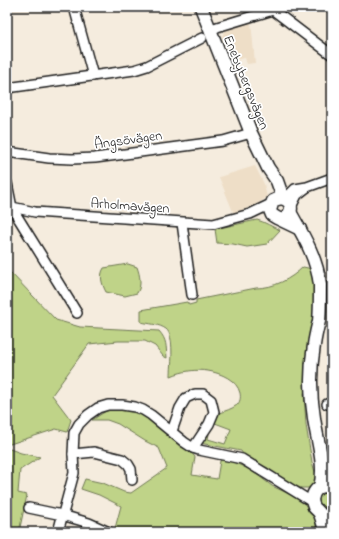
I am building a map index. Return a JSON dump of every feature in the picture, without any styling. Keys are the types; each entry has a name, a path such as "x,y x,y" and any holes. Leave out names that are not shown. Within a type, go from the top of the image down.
{"main road":[{"name":"Enebybergsvägen","path":"201,7 206,34 268,168 272,184 281,207 300,229 316,266 320,285 319,320 314,345 311,376 314,418 322,467 325,531"},
{"name":"Enebybergsvägen","path":"322,467 332,484"}],"street":[{"path":"74,7 93,76"},
{"path":"7,88 134,70 147,66 217,27 277,9 332,55"},
{"name":"Ängsövägen","path":"7,152 72,160 223,141 251,134"},
{"path":"281,207 307,187 332,178"},
{"path":"7,183 10,207 77,312"},
{"name":"Arholmavägen","path":"10,207 35,212 213,224 281,207"},
{"path":"182,222 192,295"},
{"path":"172,432 180,408 186,398 195,394 203,394 211,400 214,412 209,424 192,448"},
{"path":"58,532 74,473 74,433 79,424 88,414 98,408 108,405 122,405 143,410 151,414 192,448 242,459 296,491 323,501"},
{"path":"73,454 94,452 122,460 132,469 132,480"},
{"path":"29,508 62,514 89,523 109,532"}],"shaded area":[{"path":"251,22 255,63 247,64 245,58 234,60 235,67 233,67 222,36 225,31"},
{"path":"255,166 264,184 267,197 259,203 234,214 219,177"}],"green space":[{"path":"257,220 280,230 267,244 247,247 217,243 215,229"},
{"path":"128,264 137,267 138,270 140,284 137,293 125,296 106,292 102,280 102,271 104,268"},
{"path":"7,267 9,271 56,320 80,327 159,331 165,340 167,358 163,356 155,346 145,341 118,341 89,344 52,395 71,420 67,432 56,429 7,445"},
{"path":"303,267 311,270 315,290 315,309 306,390 304,393 306,425 312,462 318,482 310,488 301,488 289,484 268,468 245,457 241,451 200,443 207,434 209,434 208,439 225,444 231,429 215,423 219,413 231,409 238,404 240,400 240,393 238,388 236,384 228,378 218,373 208,371 190,371 171,376 172,344 169,333 166,329 160,326 141,322 141,310 187,302 189,305 196,303 196,300 276,285 288,279"},
{"path":"113,409 140,412 181,447 190,451 195,457 192,475 217,479 220,461 224,458 251,470 272,486 298,498 314,510 316,532 114,532 121,506 99,495 81,489 85,479 103,483 124,492 131,493 167,468 159,448 118,424 107,420 92,420 106,411"},
{"path":"7,448 40,457 20,470 18,493 27,495 19,532 7,532"},
{"path":"323,492 332,494 332,506 327,509 319,507 317,497"}]}
